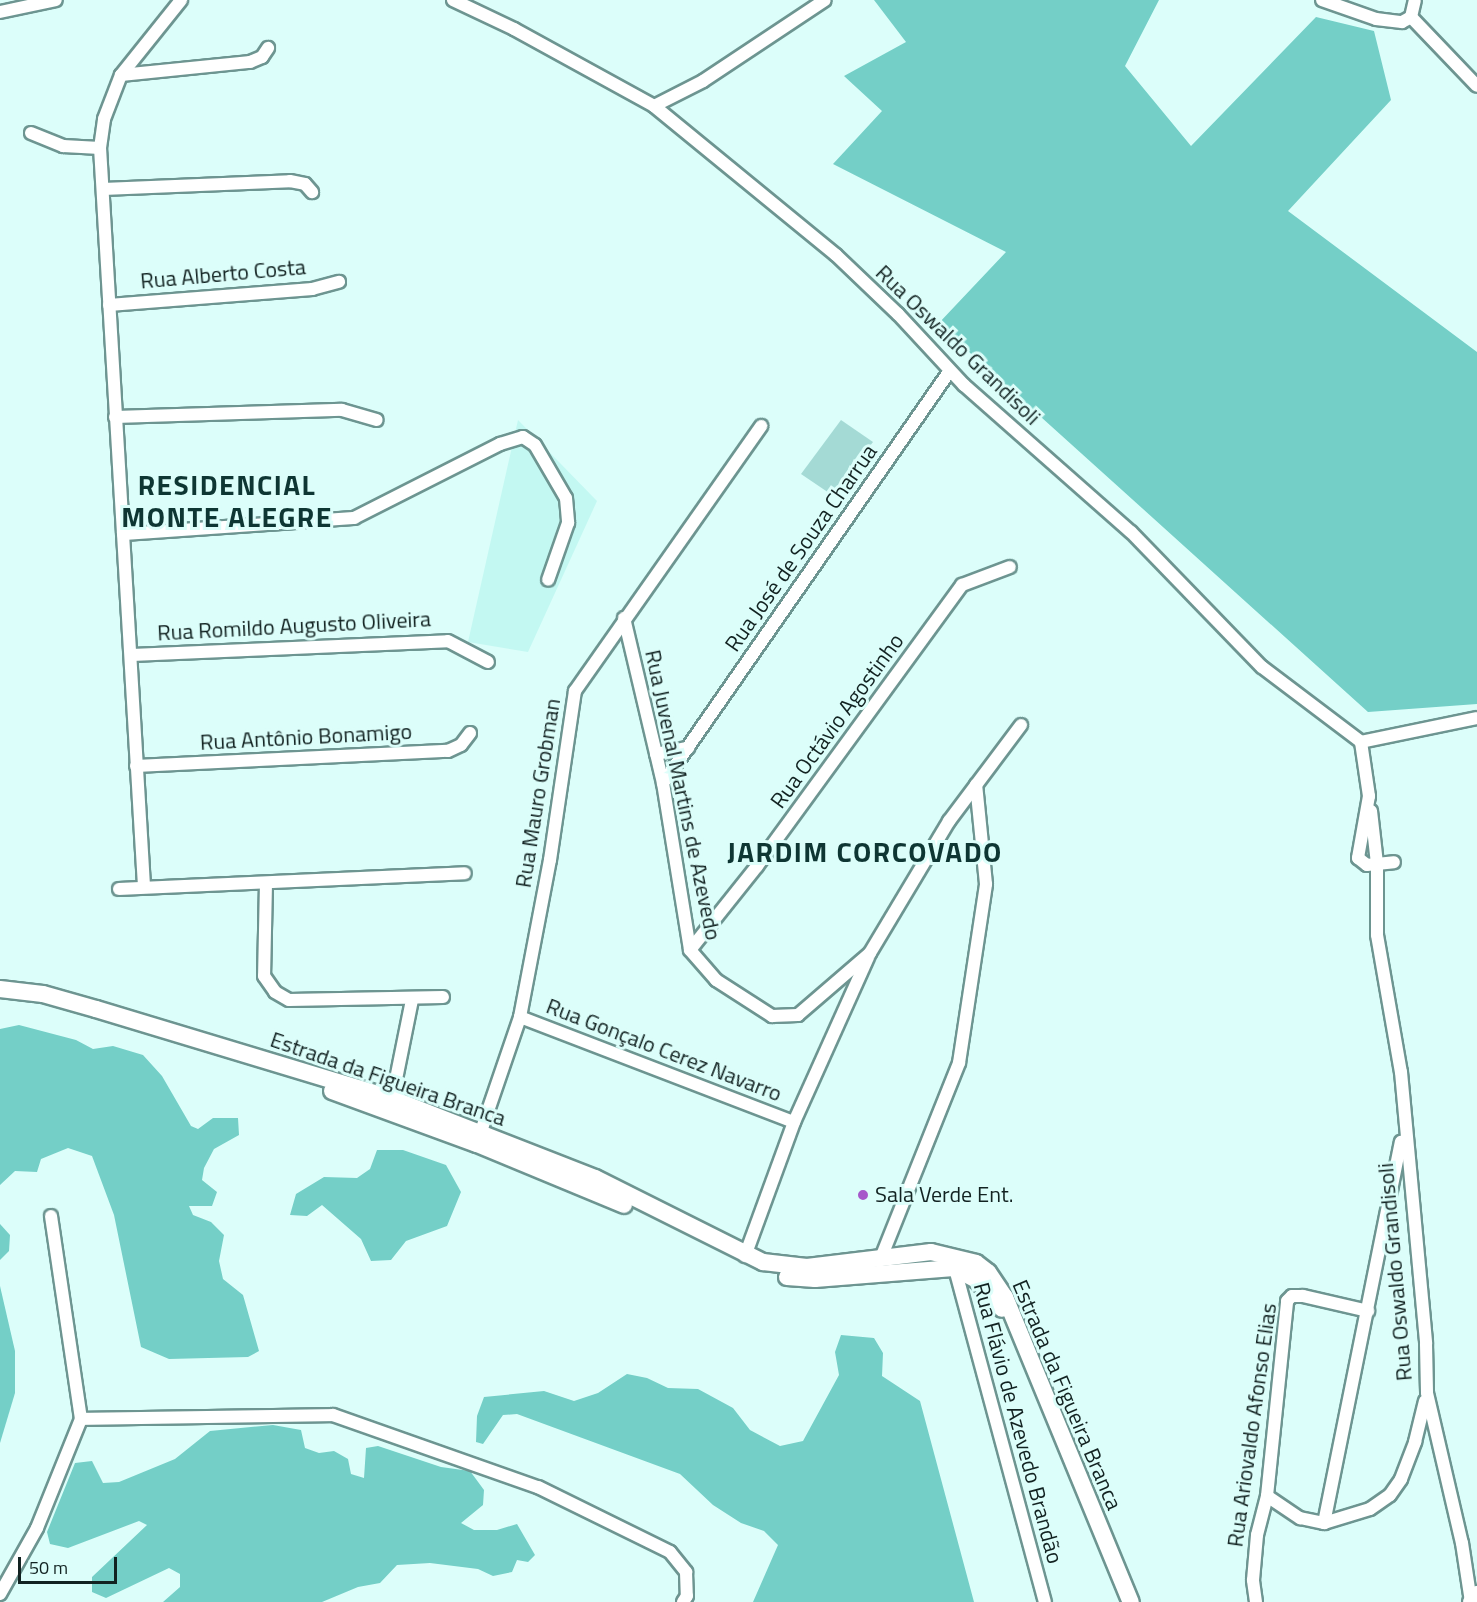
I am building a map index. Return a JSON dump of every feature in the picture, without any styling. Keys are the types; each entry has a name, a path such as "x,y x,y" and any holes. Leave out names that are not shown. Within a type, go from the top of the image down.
{"main road":[{"name":"Estrada da Figueira Branca","path":"0,989 43,994 266,1060 478,1138 595,1178 745,1256 786,1267 931,1252 954,1262 988,1272 1005,1298 1131,1602"},
{"path":"478,1138 598,1193 742,1265 778,1277 814,1279 954,1262"},
{"path":"1471,1602 1477,1594"}],"street":[{"path":"0,12 56,0"},
{"path":"144,886 100,148 104,118 121,75 181,0"},
{"name":"Rua Oswaldo Grandisoli","path":"453,0 514,29 654,106 836,255 898,314 949,372 1131,532 1262,667 1361,742"},
{"path":"654,106 704,81 825,0"},
{"path":"1322,0 1376,19 1402,22 1411,17 1415,0"},
{"path":"1411,17 1477,86"},
{"path":"121,75 250,62 268,48"},
{"path":"31,133 63,146 100,148"},
{"path":"103,189 290,181 305,184 312,192"},
{"name":"Rua Alberto Costa","path":"109,305 312,289 339,282"},
{"name":"Rua José de Souza Charrua","path":"663,783 949,372"},
{"path":"115,417 342,410 377,420"},
{"name":"Rua Mauro Grobman","path":"478,1138 520,1017 550,860 575,691 624,618 761,426"},
{"path":"123,534 354,518 378,509 500,444 523,436 535,445 566,498 568,523 548,580"},
{"name":"Rua Octávio Agostinho","path":"690,950 757,866 962,585 1010,567"},
{"name":"Rua Juvenal Martins de Azevedo","path":"624,618 663,783 690,950 716,980 772,1016 785,1018 798,1015 870,953 949,821 1021,725"},
{"name":"Rua Romildo Augusto Oliveira","path":"132,655 448,641 488,662"},
{"path":"1394,862 1367,865 1358,858 1369,796 1361,742 1477,718"},
{"name":"Rua Antônio Bonamigo","path":"136,766 448,751 461,745 470,733"},
{"path":"656,754 688,748"},
{"path":"881,1258 959,1063 986,884 976,784"},
{"name":"Rua Oswaldo Grandisoli","path":"1369,796 1377,864 1377,935 1401,1072 1404,1130 1426,1344 1427,1393 1462,1543 1471,1602"},
{"path":"119,889 144,886 465,873"},
{"path":"266,882 264,976 275,992 289,1000 412,1000 443,997"},
{"path":"745,1256 794,1122 870,953"},
{"path":"391,1106 412,1000"},
{"name":"Rua Gonçalo Cerez Navarro","path":"520,1017 794,1122"},
{"path":"1324,1523 1404,1130"},
{"path":"0,1594 37,1527 81,1419 51,1216"},
{"name":"Rua Flávio de Azevedo Brandão","path":"954,1262 1045,1602"},
{"name":"Rua Ariovaldo Afonso Elias","path":"1256,1602 1253,1580 1257,1535 1267,1496 1287,1301 1292,1296 1303,1296 1368,1311"},
{"path":"1267,1496 1300,1518 1324,1523 1370,1509 1390,1495 1415,1442 1427,1393"},
{"path":"81,1419 333,1415 538,1486 670,1552 686,1572 687,1596 683,1602"}],"shaded area":[{"path":"874,0 1159,0 1125,66 1191,146 1316,17 1374,31 1391,100 1288,211 1477,352 1477,704 1368,712 938,324 1006,252 833,164 882,111 844,76 906,42"},
{"path":"518,420 597,501 528,652 468,642"},
{"path":"841,420 873,442 832,495 801,474"},
{"path":"19,1025 76,1040 93,1049 113,1046 143,1055 162,1076 191,1126 198,1129 213,1118 238,1118 239,1135 214,1149 204,1168 202,1180 217,1192 212,1206 189,1206 193,1215 211,1222 224,1235 219,1261 223,1279 243,1295 259,1351 248,1357 169,1359 141,1347 114,1215 92,1156 68,1148 41,1159 37,1172 15,1171 0,1185 0,1029"},
{"path":"377,1150 403,1150 446,1165 461,1192 447,1226 406,1241 391,1260 371,1261 361,1239 322,1205 307,1216 290,1215 296,1194 324,1177 357,1178 370,1169"},
{"path":"0,1224 10,1235 9,1251 0,1260"},
{"path":"0,1286 15,1351 15,1393 0,1443"},
{"path":"841,1335 874,1338 883,1353 882,1376 920,1401 974,1602 753,1602 778,1545 764,1531 741,1523 713,1505 680,1474 517,1414 503,1415 483,1444 476,1442 477,1416 484,1397 544,1391 574,1401 598,1393 627,1374 647,1378 668,1388 698,1389 733,1408 750,1430 780,1446 803,1441 839,1375 835,1352"},
{"path":"273,1425 301,1430 305,1448 319,1453 334,1451 348,1459 351,1474 364,1478 366,1448 378,1446 441,1467 470,1471 484,1490 483,1505 461,1523 474,1530 497,1530 517,1524 535,1555 528,1562 517,1560 512,1572 493,1576 478,1569 430,1563 397,1565 380,1583 358,1587 322,1602 163,1602 180,1587 180,1574 169,1568 106,1598 92,1592 92,1577 147,1525 139,1521 68,1548 50,1544 47,1532 75,1463 92,1461 103,1483 119,1482 175,1459 210,1431"}],"place":[{"name":"Sala Verde Ent.","path":"863,1195"}],"district":[{"name":"RESIDENCIAL MONTE ALEGRE","path":"227,501"},
{"name":"JARDIM CORCOVADO","path":"865,852"}]}
